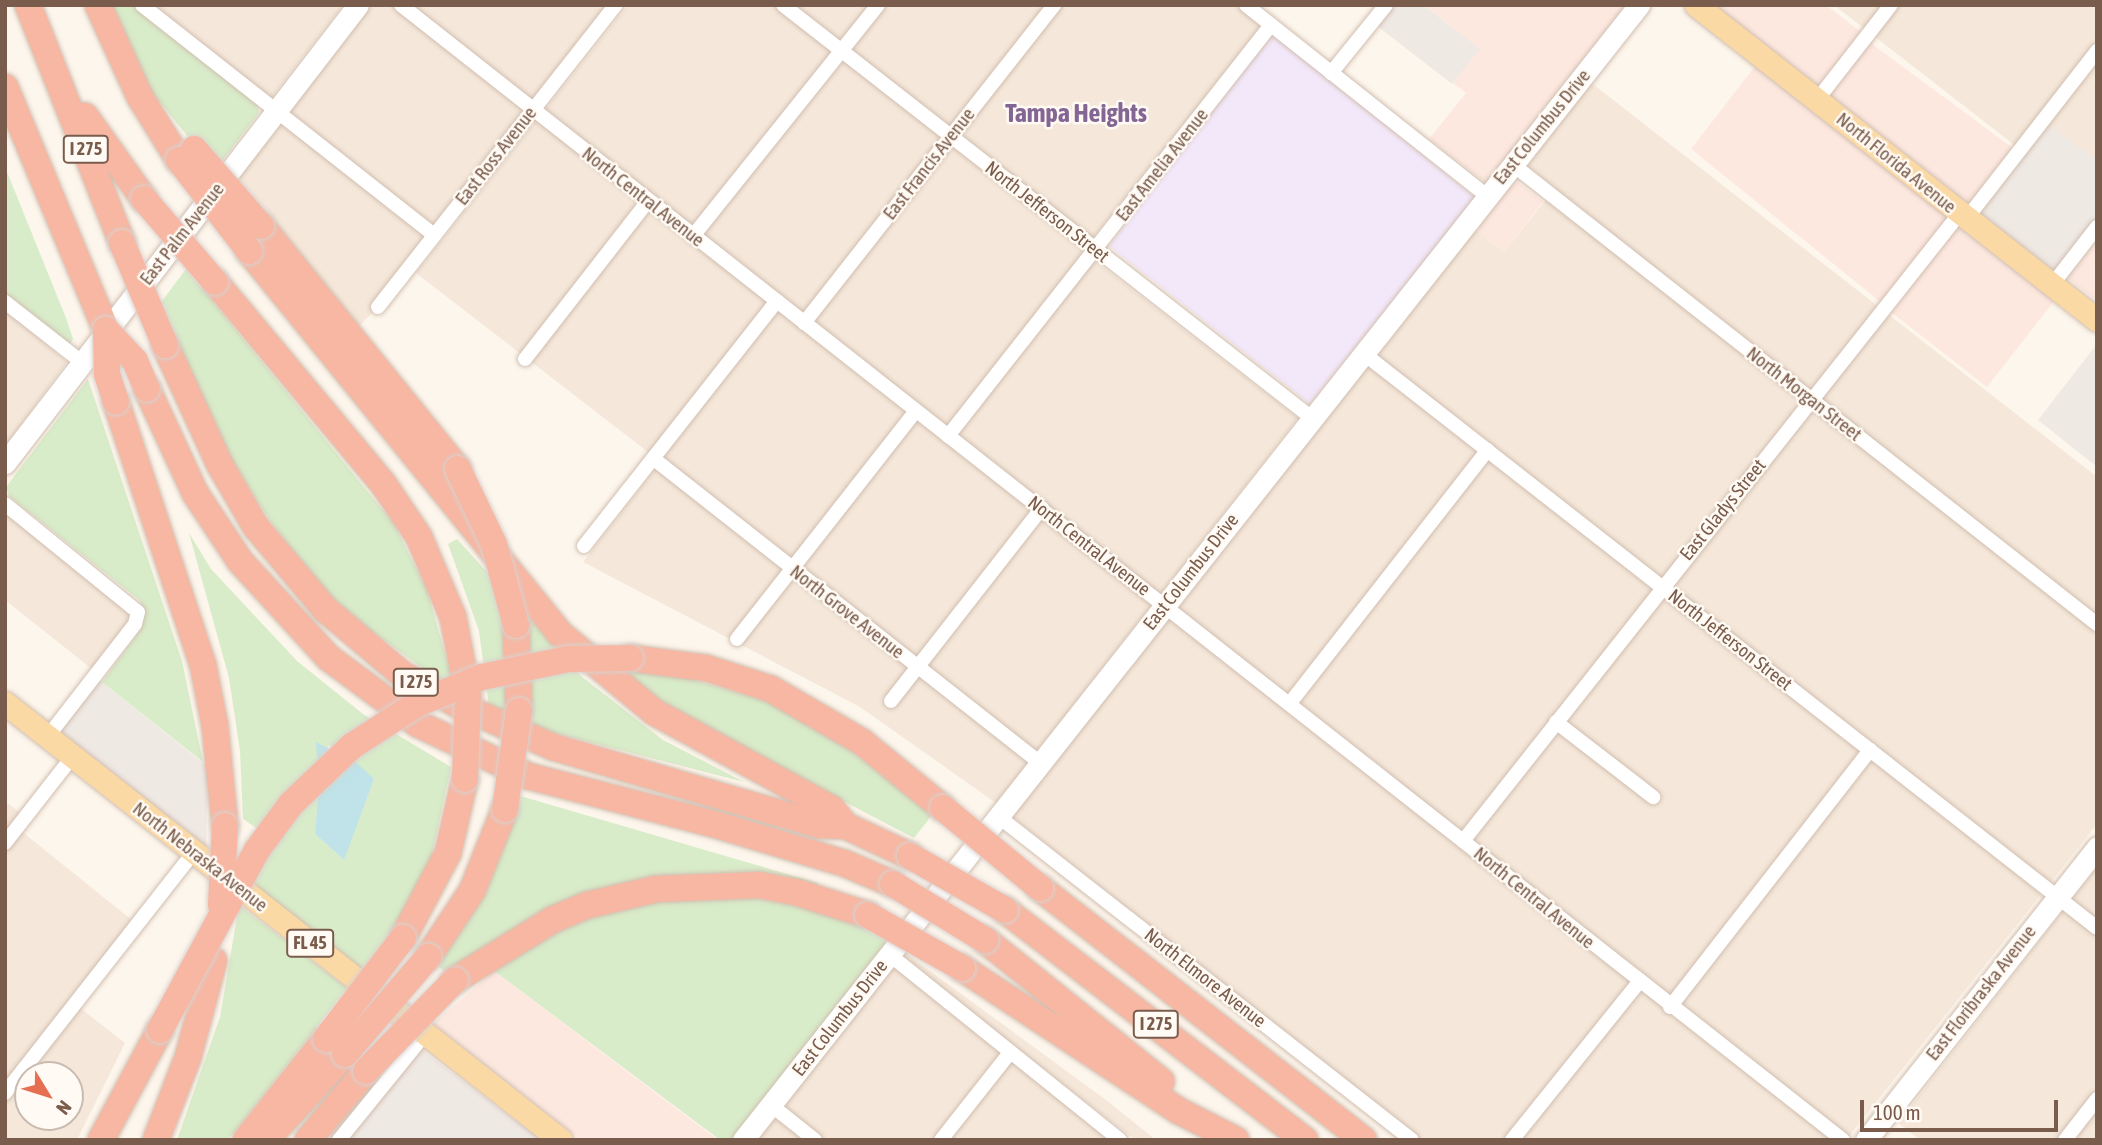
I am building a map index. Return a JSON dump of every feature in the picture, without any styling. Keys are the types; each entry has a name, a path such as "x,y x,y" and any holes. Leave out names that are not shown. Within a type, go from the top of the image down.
{"highway":[{"name":"I 275","path":"28,5 122,243 220,465 256,527 325,609 402,674 459,705 553,747 819,825 846,826 910,856 1005,910 1305,1140"},
{"path":"98,5 140,97 186,155 261,226 458,469 489,532 516,625 519,711 505,809 471,891 428,957 335,1046 246,1140"},
{"path":"108,5 186,155 248,251 559,633 583,656 654,712 832,809 846,826"},
{"path":"49,54 91,127 144,199 384,485 419,537 453,617 468,695 464,779 448,853 403,939 335,1046 266,1140"},
{"name":"I 275","path":"5,87 106,330 135,361 195,493 240,561 296,628 384,702 450,741 528,776 717,825 844,863 893,884 985,940 1237,1140"},
{"path":"106,330 107,374 203,665 215,726 225,827 214,960 188,1057 156,1140"},
{"path":"101,1140 257,850 300,794 352,746 417,704 482,677 568,659 630,658 706,668 791,699 862,742 1040,888 1364,1140"},
{"path":"308,1140 366,1071 455,979 552,920 588,905 656,889 759,886 796,892 868,915 962,968 1179,1111 1237,1140"}],"main road":[{"name":"East Palm Avenue","path":"5,463 358,5"},
{"name":"East Columbus Drive","path":"743,1140 1639,5"},
{"name":"North Florida Avenue","path":"1696,5 2097,320"},
{"name":"North Nebraska Avenue","path":"5,703 561,1140"},
{"name":"East Floribraska Avenue","path":"1866,1140 2097,847"}],"street":[{"path":"142,5 278,109 434,235"},
{"name":"North Central Avenue","path":"401,5 531,110 1290,703 1670,1007 1843,1140"},
{"name":"East Ross Avenue","path":"378,307 615,5"},
{"name":"North Jefferson Street","path":"783,5 1312,418"},
{"path":"694,236 878,5"},
{"name":"East Francis Avenue","path":"804,323 1054,5"},
{"path":"1245,5 1487,195"},
{"path":"1331,73 1386,5"},
{"path":"1817,100 1891,5"},
{"name":"East Amelia Avenue","path":"948,436 1271,25"},
{"name":"East Gladys Street","path":"1463,841 1662,586 2097,51"},
{"name":"North Morgan Street","path":"1512,164 2097,624"},
{"path":"525,359 648,201"},
{"path":"2052,285 2097,227"},
{"path":"584,546 777,301"},
{"path":"5,302 83,363"},
{"name":"North Jefferson Street","path":"1363,353 2097,928"},
{"path":"737,639 916,411"},
{"path":"1290,703 1488,450"},
{"name":"North Grove Avenue","path":"654,459 1041,764"},
{"path":"5,504 131,601 138,612 135,624 48,736"},
{"path":"891,701 1042,508"},
{"path":"1556,722 1653,797"},
{"path":"1670,1007 1870,750"},
{"path":"5,843 73,756"},
{"name":"North Elmore Avenue","path":"999,817 1412,1140"},
{"path":"5,1093 194,852"},
{"path":"890,955 1009,1054 1121,1140"},
{"path":"1512,1140 1639,982"},
{"path":"339,1140 425,1034"},
{"path":"941,1140 1009,1054"},
{"path":"2065,1140 2097,1099"},
{"path":"771,1105 815,1140"}],"shaded area":[{"path":"153,5 343,5 271,98"},
{"path":"362,5 617,5 414,272 355,330 223,185"},
{"path":"628,5 1238,5 1262,25 1082,251 1298,418 996,803 860,707 583,562 661,462 416,273"},
{"path":"1387,5 1424,5 1480,49 1452,84 1372,22"},
{"path":"1425,5 1626,5 1486,183 1429,139 1466,93 1453,83 1479,49"},
{"path":"1709,5 1826,5 1861,32 1817,87"},
{"path":"1834,5 2097,5 2097,49 2017,147"},
{"path":"1272,32 1476,198 1310,404 1109,246"},
{"path":"1868,41 2014,149 1969,207 1882,303 1691,149 1756,65 1815,109"},
{"path":"2097,58 2097,161 2046,123"},
{"path":"1589,81 2097,477 2097,824 1846,1140 1421,1140 1011,816 1473,228 1504,252 1555,188 1524,163"},
{"path":"2045,122 2097,161 2097,225 2051,283 1969,219"},
{"path":"1508,183 1519,183 1543,202 1504,252 1473,228"},
{"path":"1958,226 2054,301 1987,387 1891,312"},
{"path":"2097,234 2097,301 2065,276"},
{"path":"5,310 67,362 5,446"},
{"path":"2097,344 2097,467 2038,420"},
{"path":"5,514 135,614 92,669 5,600"},
{"path":"97,678 208,767 206,858 52,736"},
{"path":"5,801 23,815 15,826 138,925 75,1004 125,1043 84,1126 84,1061 14,1061 14,1131 81,1131 77,1140 5,1140"},
{"path":"2097,867 2097,1140 1920,1140 1898,1123"},
{"path":"903,951 1106,1100 1156,1140 1136,1140 1125,1132 961,1006 900,955"},
{"path":"893,960 1118,1140 737,1140"},
{"path":"494,971 718,1140 581,1140 433,1024"},
{"path":"418,1047 541,1140 344,1140"}],"green space":[{"path":"92,5 134,5 257,101 259,113 215,170 150,90"},
{"path":"5,167 66,318 73,339 70,344 5,293"},
{"path":"186,269 394,524 427,590 452,678 439,680 363,625 326,593 270,521 234,464 159,305"},
{"path":"88,379 182,661 203,762 102,682 138,633 144,610 139,600 9,496 6,487"},
{"path":"189,533 211,569 297,661 363,714 451,767 431,859 395,926 362,970 247,882 274,840 243,819 240,751 229,678","holes":["328,745 374,779 343,859 315,834"]},
{"path":"457,539 581,676 663,740 744,782 554,733 489,706 479,631 448,544"},
{"path":"614,667 674,674 769,702 831,736 933,814 914,838 684,718"},
{"path":"517,795 818,883 817,888 721,873 671,877 533,918 447,974 435,963"},
{"path":"749,897 806,908 861,927 891,943 737,1140 720,1140 489,967 576,920 653,899"},
{"path":"239,905 347,988 228,1140 177,1140 220,1017"}],"water":[{"path":"316,742 357,763 374,779 344,860 315,834 319,786"}],"district":[{"name":"Tampa Heights","path":"1076,114"}]}
